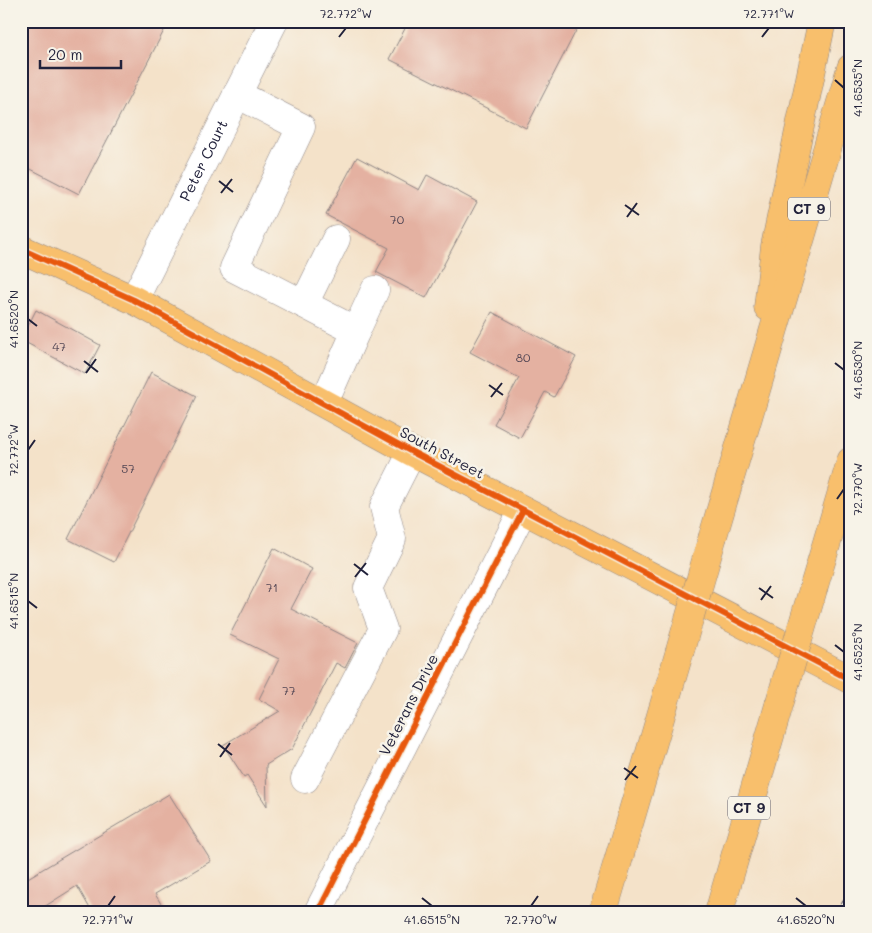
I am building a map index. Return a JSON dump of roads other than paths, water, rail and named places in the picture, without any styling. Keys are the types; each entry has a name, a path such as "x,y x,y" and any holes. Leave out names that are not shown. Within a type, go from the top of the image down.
{"main road":[{"path":"768,350 769,291 775,246 822,21"},
{"name":"CT 9","path":"603,912 851,68"},
{"name":"South Street","path":"21,249 134,300 324,402 412,452 851,680"},
{"name":"CT 9","path":"719,912 851,461"}],"street":[{"name":"Peter Court","path":"134,300 274,21"},
{"path":"237,94 302,127 234,268 356,331"},
{"path":"304,304 336,239"},
{"path":"324,402 375,290"},
{"path":"305,779 383,629 368,588 392,539 384,507 412,452"},
{"name":"Veterans Drive","path":"318,912 523,510"}],"railway":[{"path":"839,912 851,893"}]}
